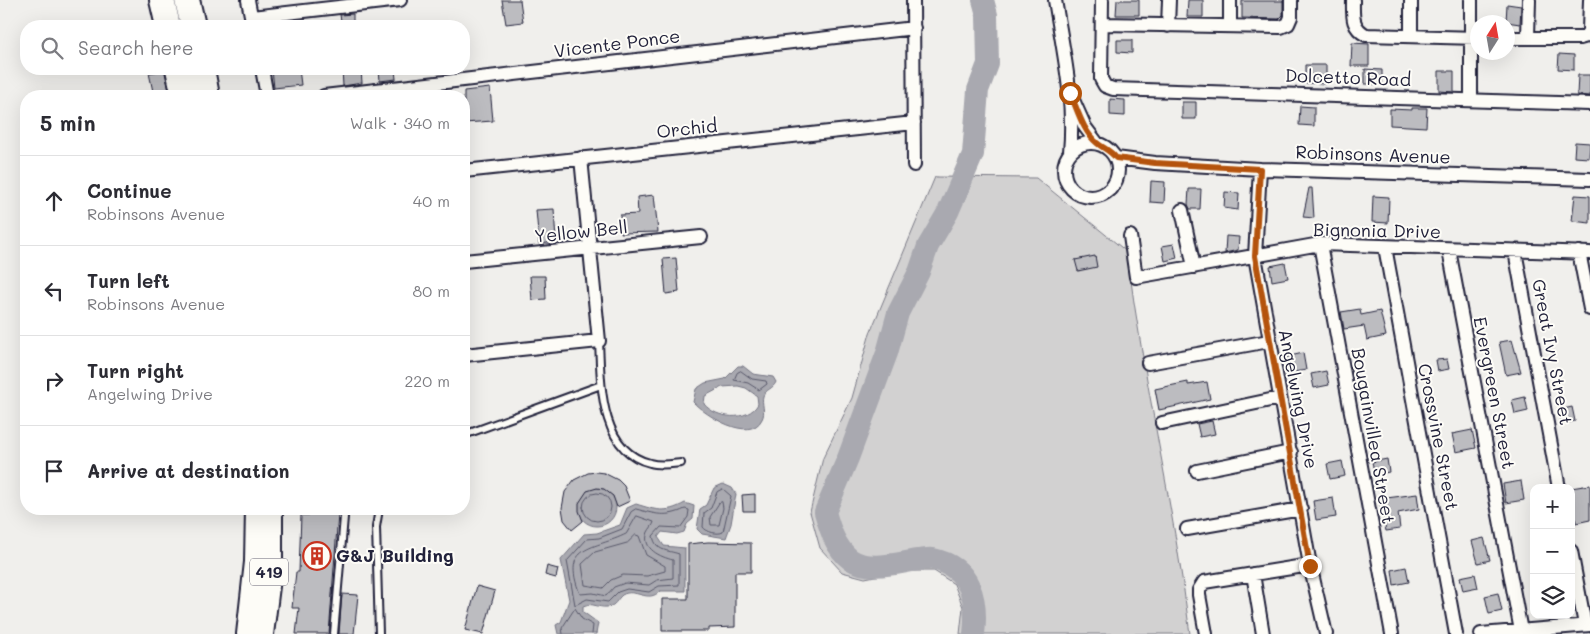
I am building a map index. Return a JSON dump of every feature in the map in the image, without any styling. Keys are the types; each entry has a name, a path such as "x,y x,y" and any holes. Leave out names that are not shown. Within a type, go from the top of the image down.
{"highway":[{"path":"162,0 167,20"},
{"path":"187,0 192,20"},
{"path":"179,75 183,90"},
{"path":"203,75 206,90"},
{"name":"419","path":"261,634 270,562 270,515"},
{"name":"419","path":"277,634 286,558 286,515"}],"main road":[{"name":"419","path":"247,634 255,562 256,515"}],"street":[{"path":"248,0 252,20"},
{"path":"265,20 400,0"},
{"path":"914,0 914,165"},
{"path":"1055,0 1070,93 1072,132 1070,152 1063,169 1064,178 1068,186 1083,196 1101,195 1109,191 1118,175 1116,158 1111,152 1097,143 1085,127 1070,93"},
{"path":"1102,0 1102,24 1281,27 1288,24 1291,17 1291,0"},
{"path":"1168,26 1169,0"},
{"path":"1230,0 1230,26"},
{"path":"1353,0 1353,17 1358,31 1366,35 1470,38"},
{"path":"1411,0 1411,36"},
{"path":"1471,0 1472,15"},
{"path":"1528,37 1529,0"},
{"path":"1515,38 1580,38 1587,36 1590,0"},
{"name":"Dolcetto Road","path":"1102,24 1102,80 1105,86 1113,89 1590,104"},
{"name":"Vicente Ponce","path":"376,90 914,28"},
{"path":"1471,100 1473,60"},
{"path":"263,75 266,90"},
{"name":"Orchid","path":"470,170 914,123"},
{"path":"1070,152 1082,144 1097,143"},
{"path":"470,354 599,341 581,158"},
{"name":"Robinsons Avenue","path":"1116,158 1155,163 1260,169 1590,179"},
{"name":"Robinsons Avenue","path":"1118,175 1155,163"},
{"name":"Angelwing Drive","path":"1260,169 1255,256 1310,566 1326,634"},
{"path":"1182,210 1194,267"},
{"name":"Bignonia Drive","path":"1130,236 1136,277 1320,244 1449,250 1584,252"},
{"name":"Yellow Bell","path":"470,260 702,237"},
{"name":"Bougainvillea Street","path":"1320,244 1392,634"},
{"name":"Crossvine Street","path":"1384,247 1456,634"},
{"name":"Evergreen Street","path":"1449,250 1521,631"},
{"name":"Great Ivy Street","path":"1515,251 1559,484"},
{"path":"1584,252 1590,309"},
{"path":"1148,363 1269,341"},
{"path":"1162,423 1280,398"},
{"path":"1197,471 1291,452"},
{"path":"1187,529 1301,509"},
{"path":"1206,634 1199,595 1201,586 1209,581 1310,566"},
{"path":"1481,634 1588,625 1575,568"},
{"path":"1253,574 1264,634"}],"lane":[{"path":"599,341 601,385 608,420 616,437 627,450 649,463 681,463"},
{"path":"470,433 601,385"},
{"path":"378,515 376,527 379,634"},
{"path":"334,634 344,517"}],"shaded area":[{"path":"935,177 1036,178 1127,252 1141,348 1176,538 1190,634 960,634 963,607 954,584 934,571 901,571 865,578 842,572 820,548 810,512 823,458 852,398 870,333"}],"water":[{"path":"738,366 743,366 753,374 773,377 776,382 763,396 763,416 756,426 748,429 728,425 707,414 693,402 696,389 705,383 725,379","holes":["738,386 746,388 757,396 758,404 747,414 740,416 724,415 716,413 704,404 705,396 722,387"]},
{"path":"723,484 732,488 736,494 731,524 726,538 702,534 697,529 700,509 706,505 714,488"},
{"path":"597,488 610,494 616,507 610,520 597,526 584,520 578,507 584,494"},
{"path":"685,503 694,506 693,519 687,524 684,532 677,534 662,532 658,537 664,546 685,548 685,591 660,591 651,596 627,593 610,606 583,606 583,612 598,623 596,634 558,634 556,625 561,622 569,600 561,560 584,534 597,533 620,525 627,508 636,504 666,510"}],"building":[{"path":"502,0 520,0 523,22 506,24"},
{"path":"1117,0 1139,0 1139,15 1116,15"},
{"path":"1188,0 1203,0 1203,17 1187,17"},
{"path":"1242,1 1283,1 1283,15 1279,19 1242,18"},
{"path":"1507,4 1521,6 1520,24 1515,23 1515,15 1506,15"},
{"path":"353,14 353,20 341,20 340,15"},
{"path":"1117,40 1132,40 1132,53 1117,52"},
{"path":"1352,43 1369,44 1369,66 1351,66"},
{"path":"1559,54 1574,55 1574,70 1558,69"},
{"path":"1305,65 1326,65 1326,84 1305,83"},
{"path":"1365,69 1382,70 1382,84 1365,84"},
{"path":"1439,71 1454,71 1454,92 1439,91"},
{"path":"149,75 166,75 169,90 153,90"},
{"path":"273,75 300,75 301,85 274,88"},
{"path":"342,75 361,75 362,83 343,86"},
{"path":"380,75 396,75 396,79 380,81"},
{"path":"1578,75 1590,75 1590,96 1577,95"},
{"path":"490,88 493,121 470,123 470,90"},
{"path":"1110,99 1125,100 1125,116 1110,115"},
{"path":"1182,102 1196,102 1196,119 1182,119"},
{"path":"1300,106 1314,107 1314,126 1299,125"},
{"path":"1412,108 1427,108 1426,127 1390,125 1390,109 1412,110"},
{"path":"1575,142 1590,143 1589,158 1574,157"},
{"path":"1151,181 1165,182 1164,203 1150,202"},
{"path":"1309,188 1312,188 1314,218 1303,217"},
{"path":"1189,189 1201,189 1200,209 1190,209 1188,204"},
{"path":"1225,192 1239,193 1238,210 1224,208"},
{"path":"654,195 658,232 621,233 620,215 638,214 637,197"},
{"path":"1575,195 1590,196 1590,223 1572,221"},
{"path":"1373,196 1389,197 1388,223 1372,222"},
{"path":"554,209 556,242 539,244 536,210"},
{"path":"1226,236 1239,237 1238,250 1225,253"},
{"path":"1174,244 1177,258 1165,261 1162,246"},
{"path":"1095,256 1097,267 1078,271 1075,260"},
{"path":"676,258 679,292 666,294 663,259"},
{"path":"1285,263 1288,278 1272,281 1270,266"},
{"path":"530,276 545,276 546,299 532,300"},
{"path":"1360,309 1361,315 1380,311 1386,336 1367,340 1364,326 1344,329 1341,312"},
{"path":"1512,340 1521,372 1506,375 1499,342"},
{"path":"1303,353 1306,370 1289,373 1286,357"},
{"path":"1447,359 1449,369 1438,371 1436,360"},
{"path":"1326,371 1329,385 1314,388 1311,374"},
{"path":"1188,382 1188,385 1207,382 1210,399 1159,410 1155,389"},
{"path":"1525,397 1528,411 1515,414 1512,400"},
{"path":"1572,407 1575,421 1562,424 1559,410"},
{"path":"1212,421 1215,434 1200,437 1197,424"},
{"path":"1472,430 1476,448 1456,452 1452,434"},
{"path":"1387,459 1389,472 1375,475 1372,462"},
{"path":"1342,461 1345,476 1330,479 1327,464"},
{"path":"588,473 604,473 618,480 624,486 630,501 617,507 613,496 604,489 597,488 587,491 579,503 579,511 583,521 572,530 564,520 562,508 565,492 574,480"},
{"path":"1521,481 1524,500 1506,503 1503,484"},
{"path":"1590,485 1590,520 1576,523 1575,487"},
{"path":"755,494 755,511 743,511 742,495"},
{"path":"1417,494 1419,509 1398,513 1400,529 1386,531 1379,499"},
{"path":"1333,498 1336,517 1316,520 1313,501"},
{"path":"301,515 338,515 329,634 296,634 299,608 292,608 296,572 299,572"},
{"path":"1484,538 1490,560 1478,563 1472,541"},
{"path":"708,542 751,543 751,572 735,572 735,627 709,628 709,631 662,631 662,599 688,599 688,544"},
{"path":"547,566 558,569 556,578 545,575"},
{"path":"1406,567 1409,582 1394,585 1392,570"},
{"path":"1475,574 1478,588 1463,591 1460,577"},
{"path":"477,586 495,591 483,634 465,630"},
{"path":"1498,593 1502,611 1489,614 1485,596"},
{"path":"342,594 358,595 354,634 339,634"}],"waterway":[{"path":"974,634 975,609 973,597 964,577 956,569 946,563 931,559 883,566 858,563 850,559 840,549 831,531 825,512 848,458 887,353 898,313 919,272 928,246 948,212 973,154 978,90 988,64 987,15 983,0"}],"place":[{"name":"G&J Building","path":"317,556"}],"route":[{"path":"1070,93 1085,127 1097,143 1105,147 1116,158 1155,163 1260,169 1255,256 1310,566"}]}
